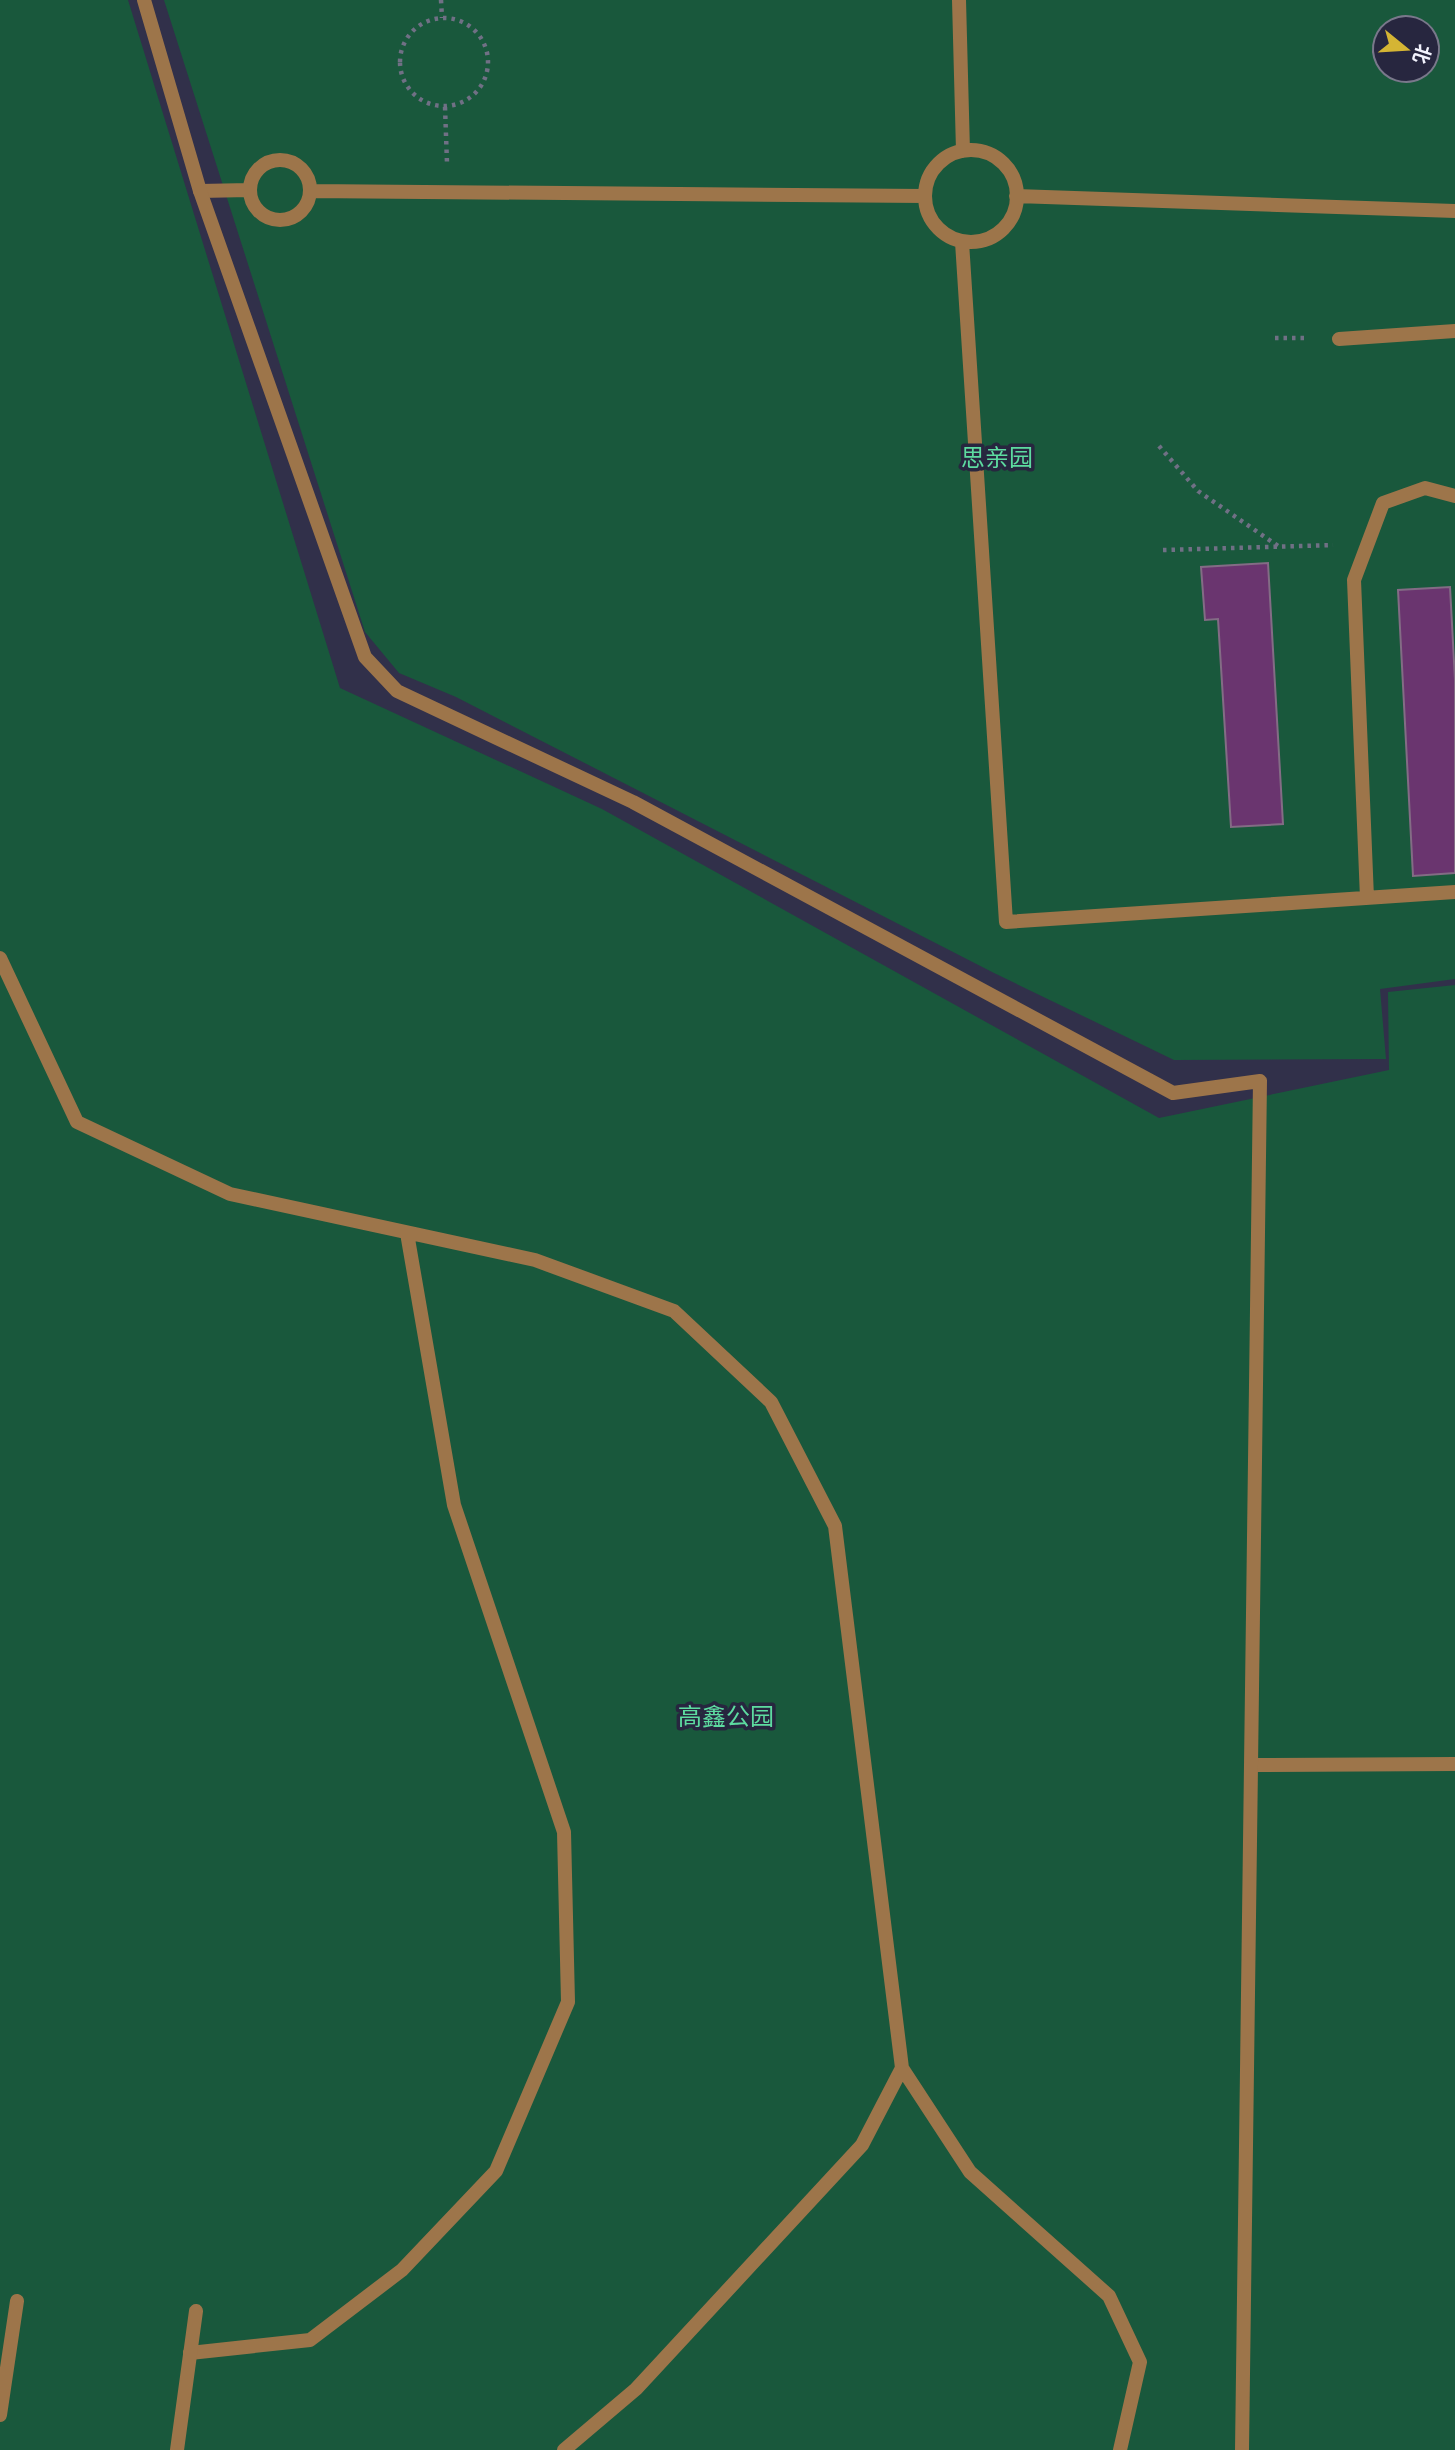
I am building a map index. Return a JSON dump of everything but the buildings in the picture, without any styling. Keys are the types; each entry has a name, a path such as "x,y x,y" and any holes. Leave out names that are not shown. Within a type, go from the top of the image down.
{"street":[{"path":"144,0 201,191 365,657 397,691 633,802 1173,1093 1261,1080 1242,2450"},
{"path":"959,0 963,151"},
{"path":"979,150 994,156 1006,167 1014,180 1014,212 1006,226 979,242 962,242 947,236 935,225 927,212 927,180 935,166 948,156 963,151 979,150"},
{"path":"273,160 287,160 299,166 307,177 310,191 307,204 298,214 286,220 272,220 260,213 252,203 249,190 252,177 261,166 273,160"},
{"path":"201,191 249,190"},
{"path":"310,191 925,196"},
{"path":"1016,196 1455,211"},
{"path":"962,242 1006,922 1455,892"},
{"path":"1339,339 1455,331"},
{"path":"1367,898 1354,580 1383,503 1425,488 1455,496"},
{"path":"0,958 77,1122 230,1194 535,1260 674,1311 771,1402 835,1526 902,2068 970,2172 1109,2296 1140,2362 1120,2450"},
{"path":"190,2353 310,2340 402,2270 496,2171 568,2002 564,1832 454,1505 407,1233"},
{"path":"1252,1765 1455,1764"},
{"path":"564,2450 636,2389 862,2145 902,2068"},
{"path":"0,2415 17,2301"},
{"path":"177,2450 196,2311"}],"path":[{"path":"441,0 442,18"},
{"path":"442,18 460,20 474,29 485,44 489,61 486,78 476,92 462,102 445,107 428,103 414,94 403,80 400,64 402,46 412,32 425,21 442,18"},
{"path":"445,107 449,191"},
{"path":"1159,446 1198,491 1278,547"},
{"path":"1163,550 1367,544"}],"green space":[{"name":"高鑫公园","path":"0,0 128,0 340,688 602,809 1159,1118 1389,1070 1388,992 1455,985 1455,2450 0,2450"},
{"name":"思亲园","path":"164,0 1455,0 1455,979 1380,989 1386,1059 1174,1060 994,973 456,697 399,673 365,632"}]}
